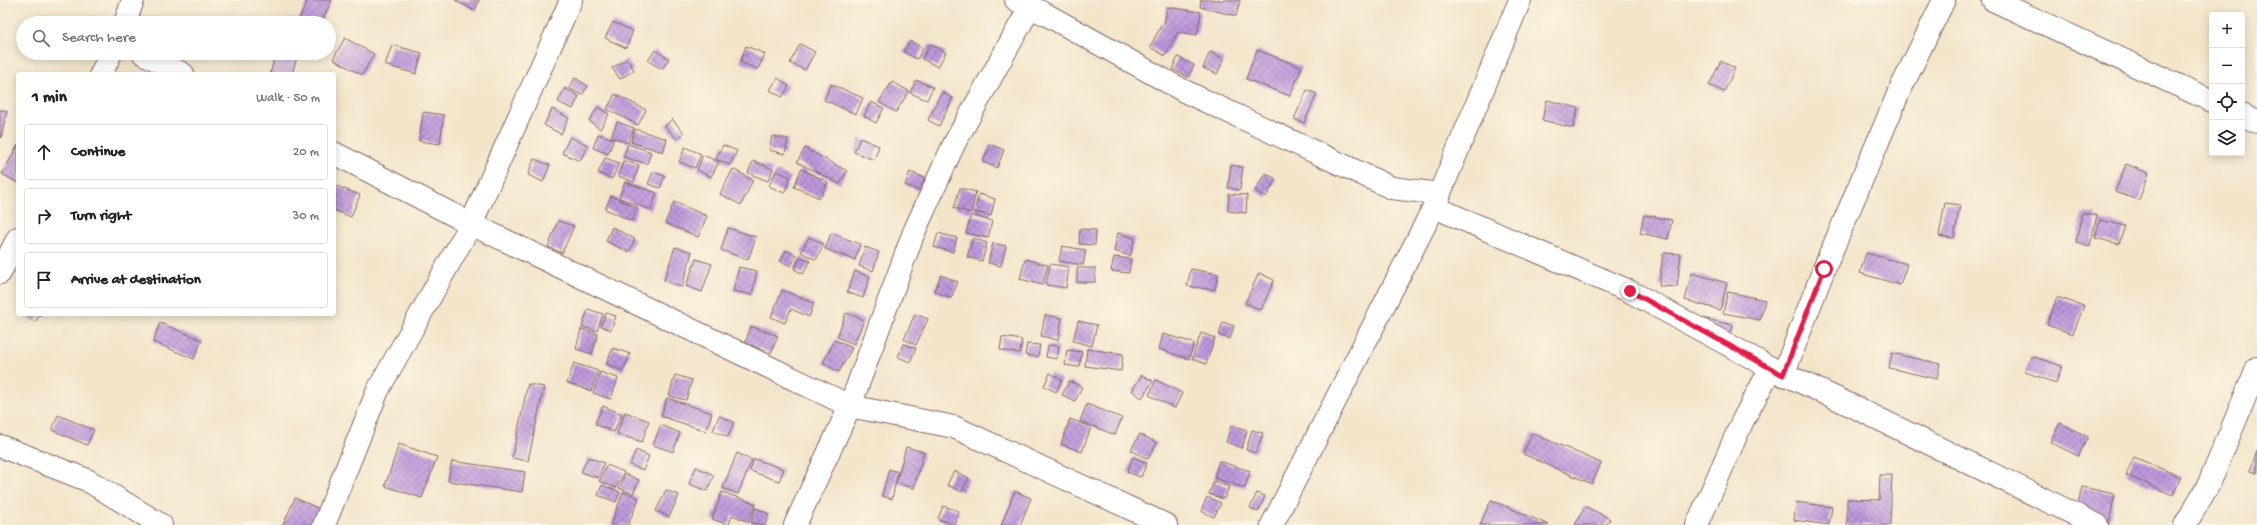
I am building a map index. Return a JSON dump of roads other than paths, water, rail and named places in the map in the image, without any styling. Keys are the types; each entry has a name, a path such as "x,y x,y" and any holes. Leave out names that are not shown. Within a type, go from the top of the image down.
{"street":[{"path":"324,525 378,390 471,224 571,0"},
{"path":"1272,525 1437,200 1520,0"},
{"path":"1697,525 1742,422 1777,371 1824,269 1899,92 1944,0"},
{"path":"1993,0 2209,100"},
{"path":"795,525 850,406 914,232 954,144 1037,5 1184,91 1392,188 1437,200 1630,291 1777,371 2097,525"},
{"path":"102,72 108,60"},
{"path":"156,60 179,72"},
{"path":"2245,116 2257,122"},
{"path":"336,154 471,224 850,406 954,427 1166,525"},
{"path":"0,273 16,242"},
{"path":"2185,525 2209,484 2257,368"},
{"path":"0,446 87,480 160,525"}]}
